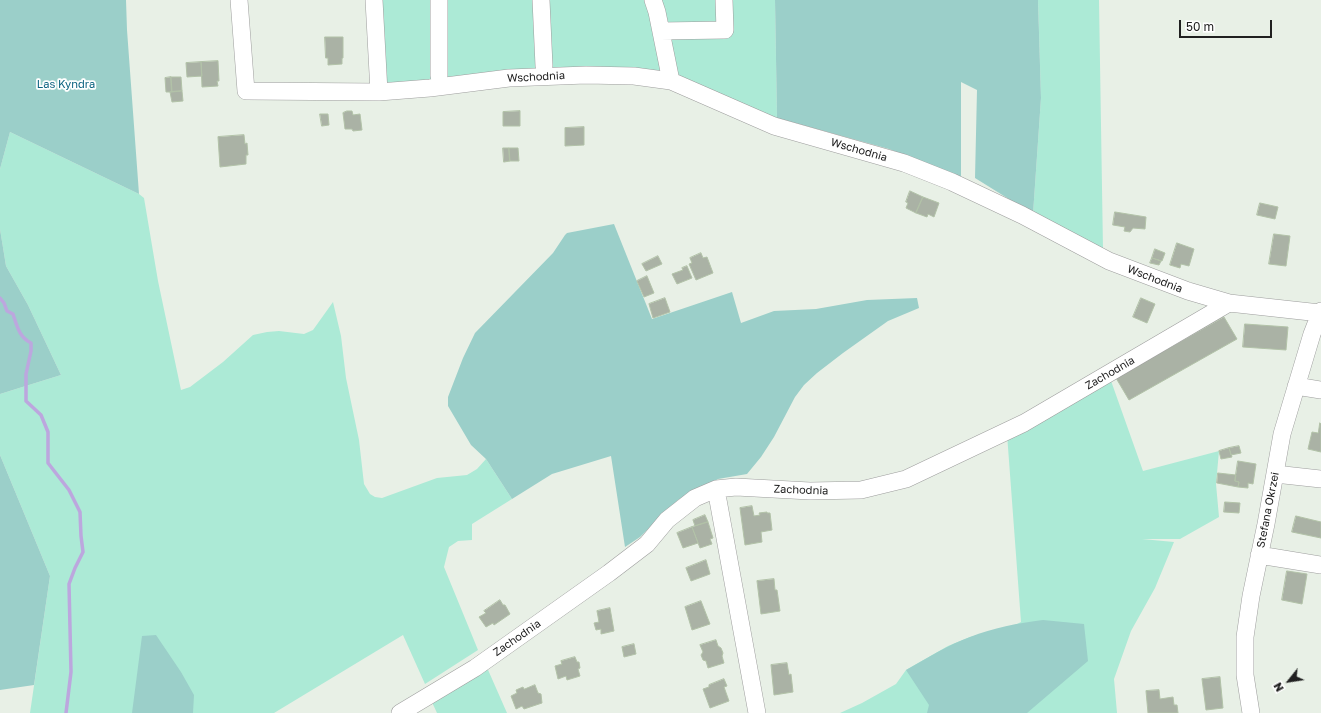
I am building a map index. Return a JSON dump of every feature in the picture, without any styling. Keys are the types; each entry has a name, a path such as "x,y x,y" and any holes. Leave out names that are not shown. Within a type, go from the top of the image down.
{"street":[{"name":"Wschodnia","path":"239,0 246,90 379,92 430,88 509,78 586,75 634,76 671,81 774,126 904,163 952,182 1022,215 1109,261 1188,291 1229,303 1320,312"},
{"path":"374,0 379,92"},
{"path":"439,0 439,76"},
{"path":"541,0 544,66"},
{"path":"653,0 671,81"},
{"path":"661,32 725,30 724,0"},
{"name":"Zachodnia","path":"400,713 475,668 609,573 647,544 667,520 695,498 716,489 736,487 810,491 861,490 906,478 1024,423 1229,303"},
{"name":"Stefana Okrzei","path":"1251,713 1245,675 1244,637 1251,596 1282,434 1320,312"},
{"path":"1296,386 1321,390"},
{"path":"1275,474 1321,480"},
{"path":"716,489 757,713"},
{"path":"1259,555 1321,565"}],"green space":[{"name":"Las Kyndra","path":"0,0 126,0 139,194 10,132 0,169"},
{"path":"372,0 775,0 777,118 741,107 657,75 373,89"},
{"path":"775,0 1038,0 1041,98 1033,214 975,178 977,90 961,82 961,178 889,149 777,118"},
{"path":"1038,0 1099,0 1103,250 1033,214 1041,98"},
{"path":"10,132 139,194 144,198 158,281 181,390 190,387 223,362 253,335 279,331 304,334 313,330 333,302 341,336 346,378 359,440 364,484 370,494 375,497 382,498 437,478 467,475 477,469 486,459 512,499 472,524 472,540 458,541 449,547 444,567 478,650 425,684 403,635 274,713 30,713 50,576 0,455 0,394 61,375 28,305 6,266 0,229 0,169"},
{"path":"614,224 652,319 732,292 741,323 774,311 816,309 867,300 917,298 919,308 888,321 843,353 804,385 795,397 774,437 761,457 747,474 718,479 678,500 640,537 625,547 611,456 552,474 512,499 486,459 471,445 448,406 448,397 463,358 475,333 553,253 567,233"},
{"path":"0,229 6,266 28,305 61,375 0,394"},
{"path":"1110,378 1143,471 1219,451 1216,484 1219,517 1180,539 1142,539 1174,542 1155,588 1131,631 1114,679 1117,713 840,713 862,703 896,684 906,670 948,646 970,637 1013,626 1021,622 1007,434"},
{"path":"0,455 50,576 34,685 0,690"},
{"path":"1043,620 1084,624 1088,661 1027,713 927,713 929,705 906,670 962,640 1006,626"},
{"path":"156,635 181,672 194,695 193,713 132,713 142,636"},
{"path":"485,663 507,713 437,713 431,700"}],"building":[{"path":"325,37 343,37 342,64 328,65 328,58 326,58"},
{"path":"218,61 218,86 202,87 201,62"},
{"path":"201,62 202,76 187,77 186,63"},
{"path":"171,77 181,77 182,91 172,92"},
{"path":"171,77 172,92 166,92 165,78"},
{"path":"182,91 183,101 172,102 170,92"},
{"path":"352,111 353,115 360,114 362,130 353,131 352,129 345,129 343,113"},
{"path":"520,111 520,126 503,126 503,112"},
{"path":"320,114 328,114 329,125 322,126"},
{"path":"584,127 584,145 565,146 565,128"},
{"path":"244,135 245,144 247,143 248,155 246,155 246,164 220,167 218,137"},
{"path":"503,148 509,148 510,161 504,162"},
{"path":"509,148 518,148 519,161 510,161"},
{"path":"910,191 923,197 916,213 906,208 908,203 906,202"},
{"path":"923,197 939,203 934,217 928,214 927,217 916,213"},
{"path":"1260,203 1278,207 1275,219 1257,215"},
{"path":"1115,212 1146,217 1145,229 1133,228 1130,232 1124,231 1125,227 1113,225"},
{"path":"1274,234 1290,236 1286,266 1269,264"},
{"path":"1177,243 1194,249 1189,266 1181,264 1180,268 1170,265"},
{"path":"1155,249 1165,253 1162,261 1152,258"},
{"path":"701,253 703,258 707,257 713,273 696,280 689,264 692,263 690,258"},
{"path":"658,256 662,264 646,271 642,264"},
{"path":"1152,258 1161,261 1159,265 1150,263"},
{"path":"687,266 692,278 677,284 672,274 683,270 682,268"},
{"path":"647,276 654,293 644,297 637,281"},
{"path":"665,298 670,312 653,318 649,304"},
{"path":"1141,298 1155,304 1147,323 1133,317"},
{"path":"1224,317 1237,339 1129,400 1116,378"},
{"path":"1245,324 1288,327 1286,350 1243,347"},
{"path":"1320,423 1321,452 1308,449 1312,432 1318,433"},
{"path":"1239,446 1241,453 1231,455 1229,448"},
{"path":"1229,448 1232,457 1221,459 1219,451"},
{"path":"1238,461 1256,464 1253,484 1248,483 1248,488 1238,487 1239,482 1235,481"},
{"path":"1218,473 1236,475 1235,481 1239,482 1238,487 1217,483"},
{"path":"1225,502 1240,503 1239,513 1224,512"},
{"path":"752,506 754,516 760,515 759,513 770,513 772,530 761,532 762,542 745,545 740,508"},
{"path":"705,515 708,522 695,526 693,520"},
{"path":"1296,516 1321,522 1321,538 1292,532"},
{"path":"708,522 713,538 710,539 712,544 700,548 692,527"},
{"path":"692,527 698,543 683,548 677,533"},
{"path":"706,560 710,574 691,581 686,568"},
{"path":"1287,571 1307,574 1302,604 1282,600"},
{"path":"774,579 780,611 761,614 757,581"},
{"path":"500,600 510,614 494,625 493,623 486,627 479,617 486,613 484,611"},
{"path":"701,601 710,624 692,630 685,607"},
{"path":"610,608 614,631 601,634 601,629 596,630 594,623 599,622 597,611"},
{"path":"716,640 723,653 722,656 724,663 708,668 706,661 703,660 701,655 703,652 700,645"},
{"path":"634,644 636,654 624,657 622,647"},
{"path":"575,657 577,662 579,662 580,668 578,669 580,676 567,680 566,676 558,679 555,666 562,664 561,661"},
{"path":"787,663 789,675 791,674 793,692 774,695 771,665"},
{"path":"1220,677 1223,708 1206,710 1202,679"},
{"path":"724,679 727,686 724,687 729,701 710,708 703,689"},
{"path":"535,685 538,693 541,694 542,703 524,709 522,706 516,709 511,696 517,693 516,690"},
{"path":"1159,690 1160,699 1173,697 1174,705 1177,705 1178,713 1148,713 1146,691"}],"waterway":[{"path":"0,298 7,311 13,314 21,334 31,343 31,351 26,374 26,401 41,415 48,432 48,463 69,490 80,512 83,552 69,584 71,672 66,713"}]}
